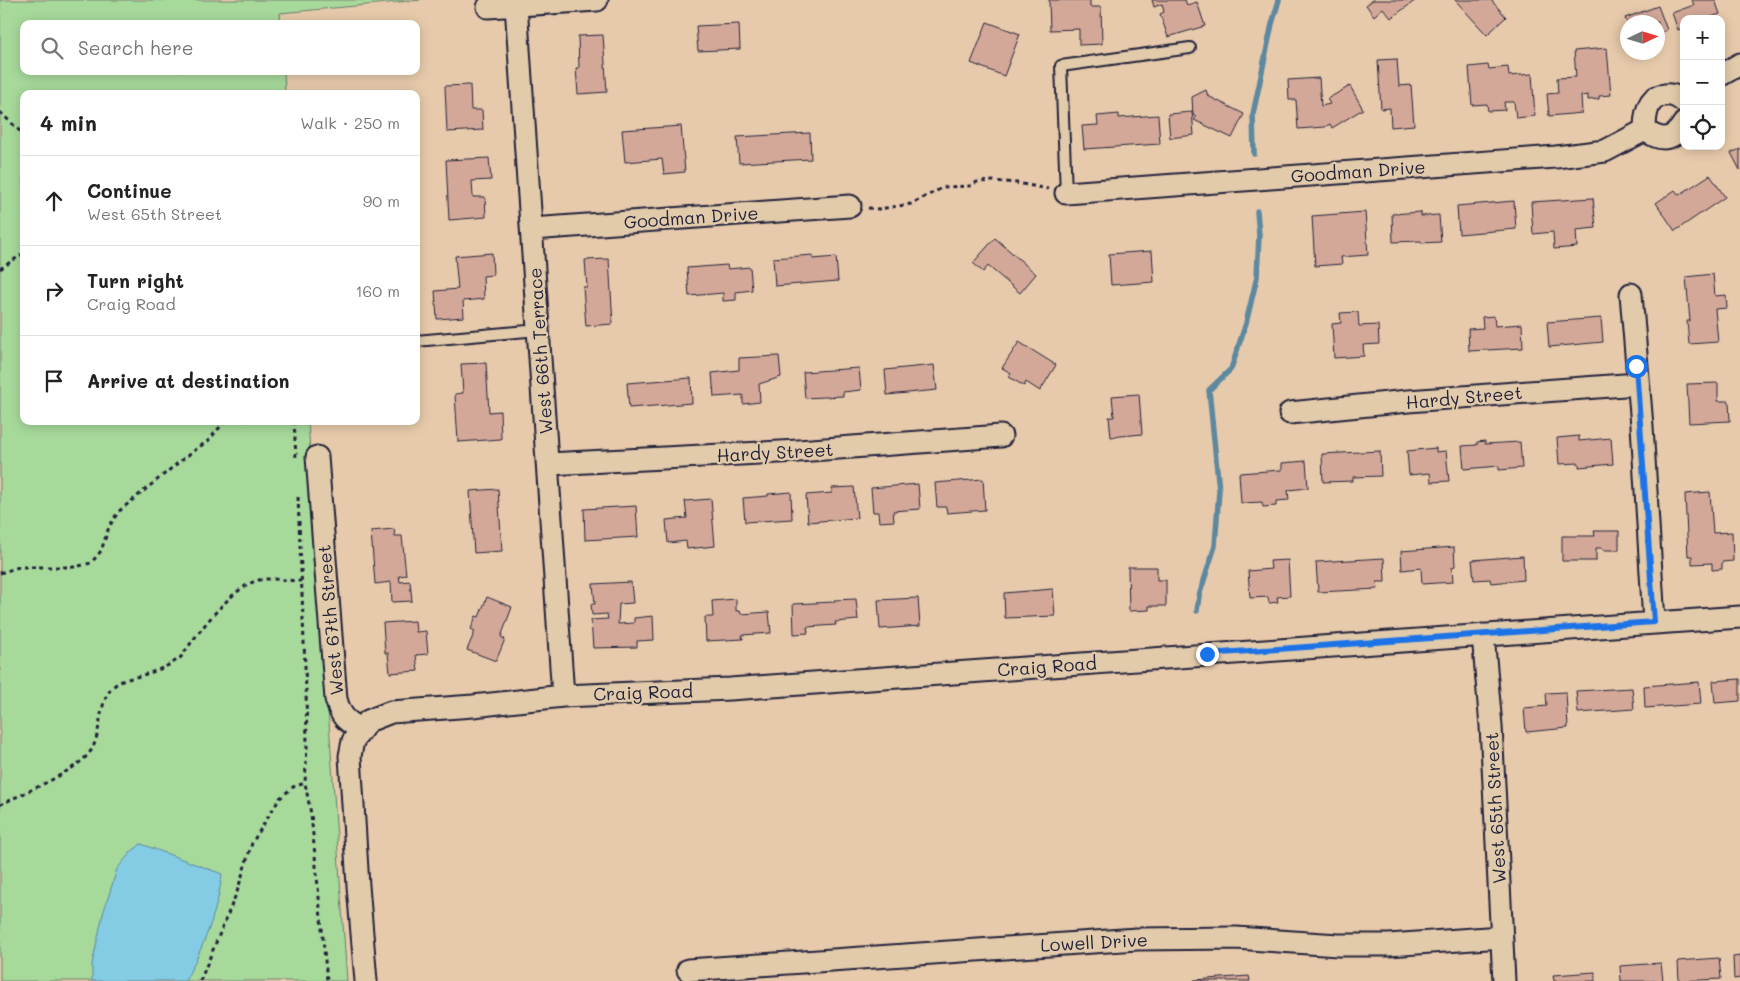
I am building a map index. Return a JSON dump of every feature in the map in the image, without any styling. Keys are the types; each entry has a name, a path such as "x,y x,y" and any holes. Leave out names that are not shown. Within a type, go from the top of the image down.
{"street":[{"path":"488,7 597,0"},
{"name":"West 66th Terrace","path":"516,5 563,696"},
{"path":"1725,73 1740,64"},
{"path":"1680,98 1670,94 1661,95 1653,99 1644,116 1644,130 1653,136 1663,138 1673,136 1680,128"},
{"name":"Goodman Drive","path":"1066,193 1605,152 1644,130"},
{"name":"Goodman Drive","path":"532,229 850,206"},
{"path":"1631,294 1654,622"},
{"name":"Hardy Street","path":"1290,413 1408,401 1638,384"},
{"name":"Hardy Street","path":"548,464 788,451 1001,436"},
{"name":"West 67th Street","path":"317,457 336,699 344,719 360,730"},
{"name":"Craig Road","path":"360,730 368,721 376,716 391,712 473,706 563,696 730,689 1740,616"},
{"name":"West 65th Street","path":"1484,636 1491,726 1504,981"},
{"path":"360,730 353,740 350,756 366,981"},
{"name":"Lowell Drive","path":"688,970 1137,939 1260,938 1338,945 1389,945 1501,937"}],"lane":[{"path":"1066,193 1061,66 1190,48"},
{"path":"420,341 539,330"}],"path":[{"path":"0,112 20,131"},
{"path":"850,206 879,209 911,204 944,187 970,186 977,182 993,181 1016,183 1066,193"},
{"path":"0,269 20,256"},
{"path":"0,573 19,567 76,567 91,563 101,552 109,527 118,512 209,440 222,425"},
{"path":"294,425 296,459"},
{"path":"298,488 306,696 307,746 305,783 311,814 327,981"},
{"path":"0,805 70,770 86,758 93,747 104,704 111,690 124,680 152,672 181,657 213,615 236,592 259,580 301,581"},
{"path":"200,981 237,892 252,843 280,798 293,787 305,783"}],"green space":[{"path":"0,0 420,0 280,13 281,20 20,20 20,75 284,75 285,90 20,90 20,425 308,425 347,981 0,981"}],"water":[{"path":"141,844 222,874 217,902 209,929 185,981 92,981 92,964 103,914 117,869 131,852"}],"building":[{"path":"1049,0 1090,0 1090,7 1101,7 1102,44 1079,45 1079,29 1050,30"},
{"path":"1152,0 1185,0 1187,5 1197,2 1205,26 1168,37 1160,14 1164,12 1162,4 1154,7"},
{"path":"1373,0 1416,0 1391,18 1383,8 1374,16 1366,5"},
{"path":"1455,0 1491,0 1506,17 1487,35"},
{"path":"1692,0 1715,0 1720,14 1680,15 1680,29 1678,30 1672,13 1694,5"},
{"path":"1658,6 1661,15 1633,15"},
{"path":"987,22 1020,34 1004,76 971,63"},
{"path":"739,24 740,49 698,51 696,26"},
{"path":"603,35 607,92 578,94 576,68 579,68 578,36"},
{"path":"1607,48 1611,95 1599,96 1599,99 1588,100 1588,95 1581,96 1582,113 1549,116 1547,94 1558,93 1557,78 1576,77 1574,51"},
{"path":"1397,59 1399,86 1411,85 1414,125 1391,127 1390,108 1381,109 1378,60"},
{"path":"1488,65 1489,69 1508,67 1509,76 1532,74 1535,116 1516,118 1514,102 1504,102 1505,110 1488,111 1487,104 1472,105 1469,67"},
{"path":"1319,78 1321,106 1330,104 1327,99 1350,86 1363,109 1332,128 1330,124 1325,127 1298,129 1296,100 1289,100 1288,80"},
{"path":"470,85 471,110 482,110 483,130 447,132 445,86"},
{"path":"1206,90 1208,96 1244,114 1232,138 1194,120 1196,117 1193,115 1192,97"},
{"path":"1192,112 1194,135 1170,138 1168,114"},
{"path":"1119,114 1119,118 1158,115 1160,144 1084,149 1082,126 1098,125 1097,116"},
{"path":"681,126 685,172 664,174 662,159 625,162 622,130"},
{"path":"810,133 811,159 739,163 737,137"},
{"path":"1740,149 1740,170 1731,153"},
{"path":"489,158 491,180 472,181 473,197 485,197 486,217 449,220 446,160"},
{"path":"1710,175 1725,197 1675,231 1656,203 1675,190 1679,195"},
{"path":"1593,198 1596,228 1576,230 1577,247 1554,249 1553,232 1533,234 1531,202"},
{"path":"1514,201 1516,229 1459,234 1457,206"},
{"path":"1365,212 1368,255 1341,257 1342,264 1315,266 1312,216"},
{"path":"1421,212 1421,216 1439,215 1441,242 1393,242 1392,214"},
{"path":"995,238 1036,274 1020,293 988,266 983,272 973,263"},
{"path":"1152,251 1154,282 1111,285 1109,254"},
{"path":"492,253 493,275 483,276 484,299 463,301 464,317 437,319 435,291 458,289 455,256"},
{"path":"813,255 813,259 836,257 838,281 775,286 773,258"},
{"path":"609,259 613,324 586,326 583,287 587,287 585,260"},
{"path":"727,265 728,269 750,267 752,290 736,292 736,300 723,301 723,293 689,296 687,268"},
{"path":"1713,274 1715,296 1726,295 1727,308 1715,309 1718,342 1689,344 1687,321 1690,321 1686,277"},
{"path":"1358,312 1359,326 1378,325 1379,344 1363,345 1364,356 1334,358 1332,324 1341,323 1340,313"},
{"path":"1494,316 1495,326 1522,324 1523,348 1469,351 1468,329 1483,328 1482,317"},
{"path":"1601,318 1603,342 1549,347 1547,322"},
{"path":"1019,342 1056,365 1040,391 1026,382 1024,386 1009,377 1011,373 1002,368"},
{"path":"779,356 781,377 759,384 760,402 743,404 743,395 714,397 712,373 739,370 739,358"},
{"path":"486,363 489,412 500,411 501,439 458,442 455,394 463,393 461,364"},
{"path":"934,365 937,390 887,395 885,370"},
{"path":"859,368 861,390 843,392 843,396 805,398 803,372"},
{"path":"691,378 692,403 629,408 627,383"},
{"path":"1718,383 1718,401 1729,401 1730,421 1689,423 1687,384"},
{"path":"1139,394 1142,434 1111,437 1109,417 1114,417 1112,396"},
{"path":"1579,436 1579,441 1611,438 1613,464 1579,467 1579,463 1559,464 1557,438"},
{"path":"1485,441 1485,444 1520,442 1522,468 1499,470 1499,466 1464,469 1462,446 1477,445 1477,442"},
{"path":"1436,448 1436,452 1446,451 1449,481 1431,482 1430,473 1409,475 1407,451"},
{"path":"1380,451 1381,476 1353,477 1353,481 1323,482 1322,454"},
{"path":"1306,461 1308,488 1288,490 1289,500 1276,501 1276,506 1263,507 1262,502 1241,503 1239,473 1282,470 1282,463"},
{"path":"983,479 985,510 947,513 946,507 937,507 935,483"},
{"path":"918,484 920,509 893,511 894,521 879,522 878,512 873,512 871,488"},
{"path":"854,487 857,518 808,522 806,495 832,493 832,488"},
{"path":"498,489 502,551 474,553 470,491"},
{"path":"791,492 792,519 745,522 743,498"},
{"path":"1710,492 1713,533 1732,532 1733,561 1722,562 1722,569 1712,570 1712,563 1692,564 1692,556 1688,556 1685,494"},
{"path":"711,499 715,546 687,549 686,541 668,543 666,520 687,518 685,501"},
{"path":"636,506 638,537 585,540 584,509"},
{"path":"394,529 395,536 402,536 406,575 399,576 400,582 410,581 412,601 392,602 391,582 375,584 371,531"},
{"path":"1594,531 1619,531 1619,550 1596,548 1596,561 1562,561 1562,536 1595,536"},
{"path":"1454,547 1455,566 1452,567 1453,582 1422,584 1421,568 1402,570 1401,551"},
{"path":"1523,556 1524,580 1491,583 1490,579 1474,580 1472,560"},
{"path":"1384,558 1385,582 1377,582 1378,589 1318,592 1316,562"},
{"path":"1288,560 1290,596 1277,597 1278,602 1269,603 1268,597 1250,598 1248,571 1271,569 1270,561"},
{"path":"1128,567 1157,567 1157,580 1166,580 1166,606 1149,606 1149,610 1129,611"},
{"path":"631,582 633,603 619,604 618,624 634,623 634,618 653,616 654,640 637,641 637,647 593,648 591,620 608,619 607,614 592,615 591,604 595,604 593,584"},
{"path":"1053,589 1055,616 1005,618 1004,593"},
{"path":"487,597 512,607 501,637 505,639 496,661 467,650 475,631 471,629 476,616 479,617"},
{"path":"918,598 920,626 880,629 878,600"},
{"path":"736,599 736,611 740,611 741,614 769,612 771,633 742,635 743,639 706,641 705,617 713,617 712,601"},
{"path":"856,599 858,620 835,622 836,625 807,627 808,633 794,634 793,604"},
{"path":"415,621 416,632 426,631 428,654 416,655 418,671 390,673 388,653 385,653 383,623"},
{"path":"1740,679 1740,701 1715,703 1713,681"},
{"path":"1699,682 1701,704 1645,708 1644,686"},
{"path":"1632,688 1634,709 1578,713 1576,691"},
{"path":"1566,692 1568,728 1526,732 1524,708 1547,706 1546,693"},
{"path":"1740,956 1740,978 1734,979 1733,957"},
{"path":"1719,958 1721,979 1679,981 1678,961"},
{"path":"1661,963 1663,981 1621,981 1620,966"},
{"path":"1595,972 1595,981 1554,981 1553,975"},
{"path":"1249,976 1250,981 1194,981 1194,980"}],"waterway":[{"path":"1254,154 1253,114 1279,0"},
{"path":"1197,611 1199,596 1215,546 1219,490 1209,390 1231,369 1246,323 1257,277 1259,235 1257,211"}],"route":[{"path":"1207,654 1456,636 1484,636 1654,622 1649,569 1642,426 1636,366"}]}
